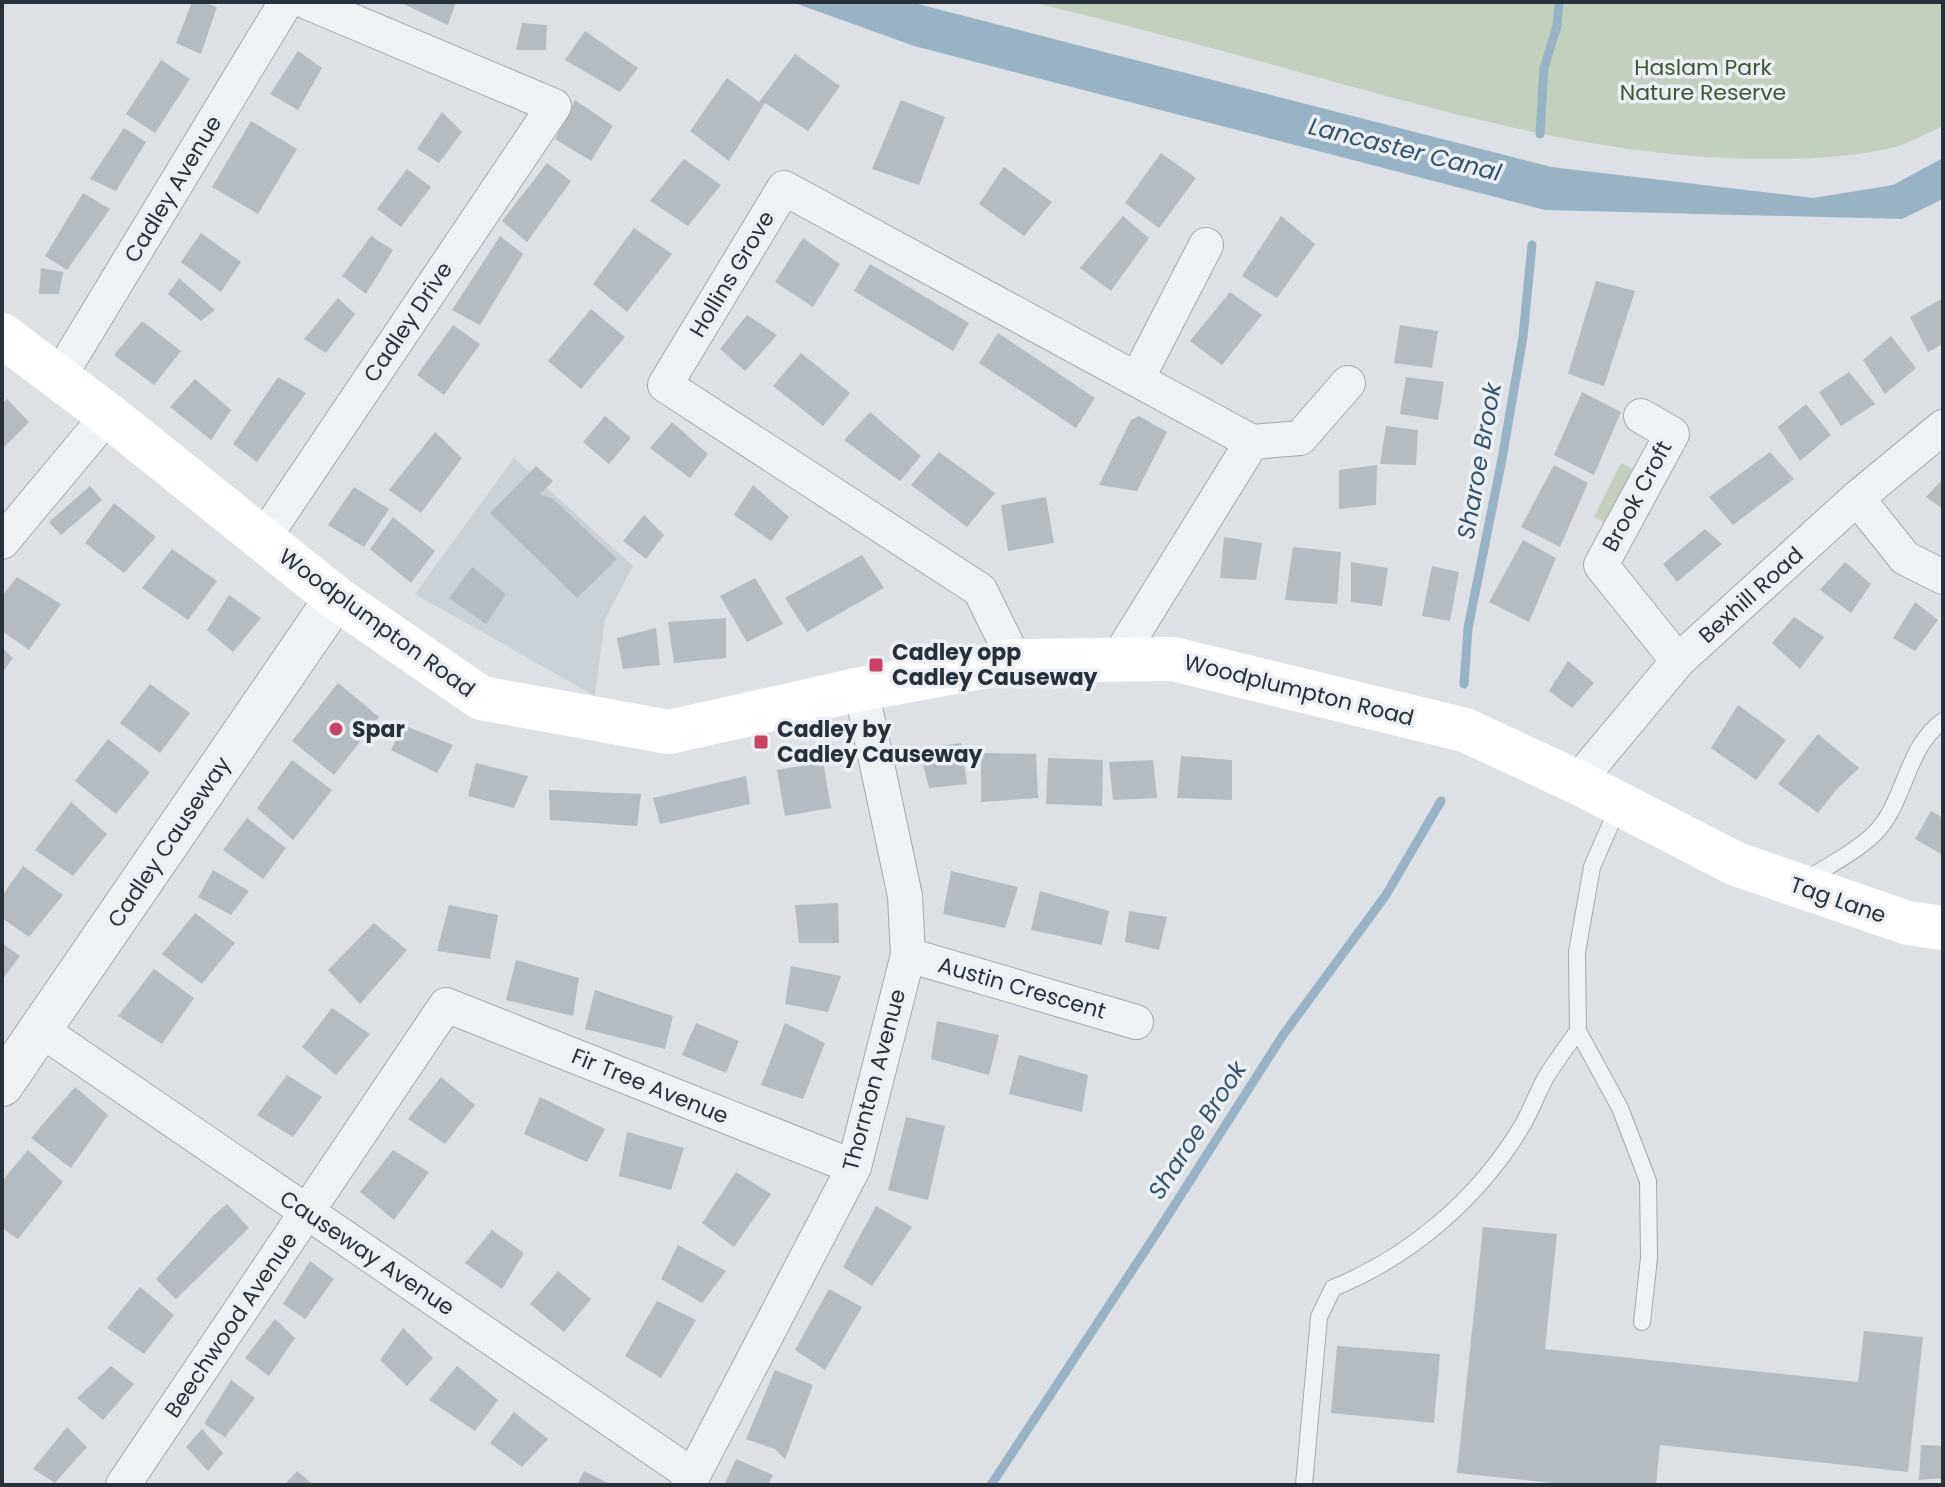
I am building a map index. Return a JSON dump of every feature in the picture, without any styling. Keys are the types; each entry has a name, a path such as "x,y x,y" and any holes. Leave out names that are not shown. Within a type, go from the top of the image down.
{"main road":[{"name":"Woodplumpton Road","path":"2,335 108,415 336,598 481,698 669,732 861,689 1015,661 1173,659 1465,730 1577,782 1736,864"},
{"name":"Tag Lane","path":"1736,864 1908,923 1943,928"}],"street":[{"name":"Cadley Avenue","path":"59,377 286,2"},
{"name":"Cadley Drive","path":"263,539 554,106 307,2"},
{"name":"Hollins Grove","path":"1015,661 980,590 665,385 784,188 1252,442"},
{"path":"1137,379 1206,245"},
{"path":"1117,660 1252,442 1300,438 1348,383"},
{"path":"2,542 108,415"},
{"name":"Brook Croft","path":"1641,416 1672,434 1601,565 1678,661"},
{"name":"Bexhill Road","path":"1577,782 1678,661 1857,498 1943,427"},
{"path":"1857,498 1905,558 1943,577"},
{"name":"Cadley Causeway","path":"2,1085 336,598"},
{"name":"Thornton Avenue","path":"690,1480 854,1167 908,955 905,896 861,689"},
{"name":"Austin Crescent","path":"908,955 1136,1022"},
{"name":"Fir Tree Avenue","path":"446,1005 854,1167"},
{"name":"Beechwood Avenue","path":"136,1481 307,1212 446,1005"},
{"name":"Causeway Avenue","path":"41,1030 690,1480"}],"lane":[{"path":"1797,886 1875,833 1890,812 1914,757 1931,730 1943,721"},
{"path":"1619,804 1592,867 1577,952 1578,1031 1620,1108 1648,1181 1649,1258 1642,1322"},
{"path":"1304,1485 1319,1317 1333,1288 1395,1257 1445,1219 1487,1174 1521,1127 1547,1076 1578,1031"}],"shaded area":[{"path":"514,458 633,566 605,619 595,696 415,594"}],"green space":[{"name":"Haslam Park Nature Reserve","path":"1031,2 1943,2 1943,126 1899,146 1866,153 1800,159 1712,157 1603,145 1495,124"},
{"path":"1621,463 1645,475 1617,529 1594,517"}],"water":[{"name":"Lancaster Canal","path":"792,2 910,2 1551,167 1813,198 1893,185 1943,158 1943,199 1902,219 1545,210 914,46"}],"building":[{"path":"192,2 217,7 201,54 176,43"},
{"path":"399,2 456,2 448,25"},
{"path":"522,23 547,25 546,50 516,50"},
{"path":"585,31 638,68 620,92 565,60"},
{"path":"298,51 322,68 298,110 270,94"},
{"path":"795,54 840,86 808,131 765,103 729,161 690,131 727,78 759,102"},
{"path":"161,60 190,79 155,133 126,114"},
{"path":"575,100 613,126 591,161 555,139"},
{"path":"901,100 945,117 919,185 872,169"},
{"path":"442,112 462,132 439,163 417,149"},
{"path":"251,121 297,149 258,214 212,187"},
{"path":"124,128 146,142 116,191 90,179"},
{"path":"1161,153 1196,178 1159,228 1125,203"},
{"path":"684,159 721,185 688,226 650,201"},
{"path":"547,163 571,181 527,242 502,221"},
{"path":"1004,167 1052,202 1024,236 979,204"},
{"path":"407,169 431,187 401,227 377,209"},
{"path":"83,193 110,209 67,270 45,256"},
{"path":"1123,216 1149,238 1111,291 1080,268"},
{"path":"1281,216 1315,244 1277,298 1242,276"},
{"path":"634,228 672,254 627,312 593,284"},
{"path":"201,233 241,262 221,292 181,262"},
{"path":"371,236 393,250 366,294 342,276"},
{"path":"500,236 523,254 480,325 452,310"},
{"path":"803,238 840,264 813,307 775,282"},
{"path":"870,264 969,323 953,351 854,291"},
{"path":"41,268 63,272 59,294 39,294"},
{"path":"179,278 215,310 201,321 168,294"},
{"path":"1596,281 1635,291 1604,386 1568,374"},
{"path":"1230,292 1262,315 1222,365 1190,341"},
{"path":"338,298 355,314 326,353 304,339"},
{"path":"1943,298 1943,344 1928,352 1910,317"},
{"path":"591,309 625,337 581,389 548,361"},
{"path":"747,315 777,335 745,371 720,349"},
{"path":"142,321 181,351 154,385 114,355"},
{"path":"453,325 480,344 444,395 417,375"},
{"path":"1400,325 1438,331 1432,368 1394,363"},
{"path":"998,333 1095,398 1076,428 979,363"},
{"path":"1891,336 1916,368 1885,394 1863,360"},
{"path":"801,353 850,393 823,426 773,386"},
{"path":"1849,372 1875,404 1841,426 1819,392"},
{"path":"278,377 306,393 257,462 233,444"},
{"path":"1406,377 1444,382 1438,420 1400,414"},
{"path":"195,379 231,410 211,440 170,407"},
{"path":"1582,392 1621,412 1594,475 1554,455"},
{"path":"7,399 29,422 2,449 2,404"},
{"path":"1806,404 1831,435 1800,461 1778,427"},
{"path":"870,412 921,456 900,481 844,440"},
{"path":"605,416 631,438 609,464 583,442"},
{"path":"1139,416 1167,432 1137,491 1099,485 1131,420"},
{"path":"672,422 708,454 690,478 650,448"},
{"path":"1386,426 1418,430 1416,465 1380,464"},
{"path":"435,432 462,458 421,513 389,490"},
{"path":"939,452 995,493 967,527 911,485"},
{"path":"1770,452 1794,479 1733,525 1709,497"},
{"path":"1377,465 1376,505 1339,509 1339,470"},
{"path":"1554,465 1588,483 1560,547 1521,527"},
{"path":"536,466 553,481 540,494 552,498 617,559 577,598 490,513"},
{"path":"1943,479 1943,509 1926,497"},
{"path":"753,485 789,517 771,541 734,515"},
{"path":"90,486 102,500 61,535 49,522"},
{"path":"354,487 389,509 364,547 328,525"},
{"path":"1046,497 1054,543 1008,551 1001,505"},
{"path":"114,503 156,537 124,573 85,543"},
{"path":"644,515 664,535 646,559 623,541"},
{"path":"393,517 435,551 411,583 370,549"},
{"path":"1705,529 1722,544 1677,582 1663,564"},
{"path":"1224,537 1262,543 1256,580 1220,578"},
{"path":"1523,540 1556,558 1529,622 1489,602"},
{"path":"1293,547 1341,552 1337,604 1285,600"},
{"path":"172,549 217,581 188,620 142,588"},
{"path":"862,555 884,588 807,632 785,598"},
{"path":"1351,562 1388,568 1382,606 1351,602"},
{"path":"1845,562 1871,584 1851,613 1820,590"},
{"path":"1432,566 1459,572 1450,621 1422,616"},
{"path":"472,567 506,594 486,624 449,598"},
{"path":"17,577 61,604 29,650 2,631 2,596"},
{"path":"755,578 783,624 747,642 720,596"},
{"path":"229,595 261,618 233,652 207,630"},
{"path":"1915,602 1938,620 1915,651 1893,638"},
{"path":"1794,617 1824,637 1800,669 1772,643"},
{"path":"726,618 726,658 674,663 668,622"},
{"path":"656,628 660,665 623,669 617,638"},
{"path":"2,648 13,658 2,673"},
{"path":"1568,661 1594,683 1572,708 1549,691"},
{"name":"Spar","path":"338,683 379,717 334,775 292,741"},
{"path":"150,684 190,713 160,753 120,723"},
{"path":"1738,705 1786,740 1756,780 1711,748"},
{"path":"403,725 453,745 437,773 391,750"},
{"path":"1818,734 1859,768 1818,813 1778,784"},
{"path":"108,739 150,772 116,814 75,781"},
{"path":"961,743 967,784 929,788 919,749"},
{"path":"981,753 1036,754 1038,798 981,802"},
{"path":"1181,756 1232,760 1232,800 1177,798"},
{"path":"1048,758 1103,760 1102,806 1046,804"},
{"path":"292,760 332,790 293,840 257,808"},
{"path":"1153,760 1157,798 1113,800 1109,762"},
{"path":"823,762 831,808 785,816 777,770"},
{"path":"476,763 528,776 514,808 468,796"},
{"path":"746,776 750,804 660,824 653,798"},
{"path":"549,790 641,794 637,826 550,820"},
{"path":"71,802 107,834 73,876 35,850"},
{"path":"1931,811 1943,818 1943,855 1915,839"},
{"path":"247,818 286,848 263,879 223,850"},
{"path":"23,866 63,895 29,937 2,918 2,896"},
{"path":"213,870 249,891 231,915 198,897"},
{"path":"951,871 1018,887 1005,928 943,914"},
{"path":"1040,891 1109,911 1102,945 1031,930"},
{"path":"838,903 839,943 799,943 795,905"},
{"path":"449,905 498,915 490,959 437,951"},
{"path":"1129,911 1167,917 1159,950 1125,942"},
{"path":"195,913 235,943 202,984 162,954"},
{"path":"374,923 407,950 360,1004 328,970"},
{"path":"2,943 20,956 2,980"},
{"path":"516,960 579,978 573,1016 506,1000"},
{"path":"791,966 841,976 828,1012 785,1004"},
{"path":"154,969 194,998 162,1044 118,1016"},
{"path":"595,990 673,1016 665,1049 585,1029"},
{"path":"332,1008 370,1034 336,1075 302,1047"},
{"path":"937,1021 999,1035 989,1075 931,1059"},
{"path":"696,1023 739,1041 726,1073 682,1055"},
{"path":"785,1023 825,1043 803,1099 761,1085"},
{"path":"1019,1055 1088,1075 1082,1112 1009,1094"},
{"path":"287,1075 322,1097 293,1137 257,1115"},
{"path":"441,1077 475,1105 445,1144 408,1119"},
{"path":"75,1087 108,1115 71,1168 31,1138"},
{"path":"540,1097 605,1129 587,1162 524,1134"},
{"path":"906,1117 945,1126 928,1200 888,1190"},
{"path":"627,1132 684,1148 671,1190 619,1176"},
{"path":"28,1150 63,1182 18,1239 2,1228 2,1181"},
{"path":"393,1150 429,1172 394,1220 360,1192"},
{"path":"736,1172 771,1194 734,1247 702,1223"},
{"path":"227,1204 249,1228 176,1299 156,1279"},
{"path":"876,1206 912,1227 872,1286 843,1267"},
{"path":"1483,1227 1557,1234 1545,1349 1858,1382 1864,1331 1923,1337 1908,1472 1660,1445 1656,1485 1571,1485 1457,1473"},
{"path":"492,1230 524,1253 502,1289 465,1263"},
{"path":"678,1245 726,1271 702,1303 661,1279"},
{"path":"310,1261 334,1279 305,1319 283,1304"},
{"path":"558,1271 591,1299 564,1332 530,1304"},
{"path":"140,1287 174,1315 144,1354 107,1328"},
{"path":"829,1289 862,1307 825,1370 795,1350"},
{"path":"657,1301 696,1320 661,1378 625,1356"},
{"path":"275,1319 295,1338 269,1376 245,1358"},
{"path":"403,1328 433,1358 407,1386 380,1360"},
{"path":"1337,1346 1440,1354 1434,1423 1331,1413"},
{"path":"111,1366 134,1384 103,1420 77,1398"},
{"path":"457,1366 498,1400 475,1431 429,1400"},
{"path":"775,1370 813,1385 785,1459 775,1449 746,1439"},
{"path":"231,1380 255,1398 225,1437 204,1424"},
{"path":"514,1412 548,1439 522,1467 490,1443"},
{"path":"67,1427 87,1447 55,1483 33,1469"},
{"path":"202,1429 223,1453 208,1471 186,1447"},
{"path":"1921,1445 1943,1446 1943,1478 1919,1480"},
{"path":"736,1459 773,1475 768,1485 724,1485"},
{"path":"297,1471 314,1485 284,1485"},
{"path":"584,1471 612,1485 577,1485"}],"waterway":[{"name":"Sharoe Brook","path":"1540,134 1544,68 1557,26 1559,2"},
{"name":"Sharoe Brook","path":"1464,684 1468,628 1523,337 1532,245"},
{"name":"Sharoe Brook","path":"991,1485 1283,1035 1386,895 1441,801"}],"place":[{"name":"Cadley opp Cadley Causeway","path":"876,665"},
{"name":"Spar","path":"336,729"},
{"name":"Cadley by Cadley Causeway","path":"761,742"}]}
